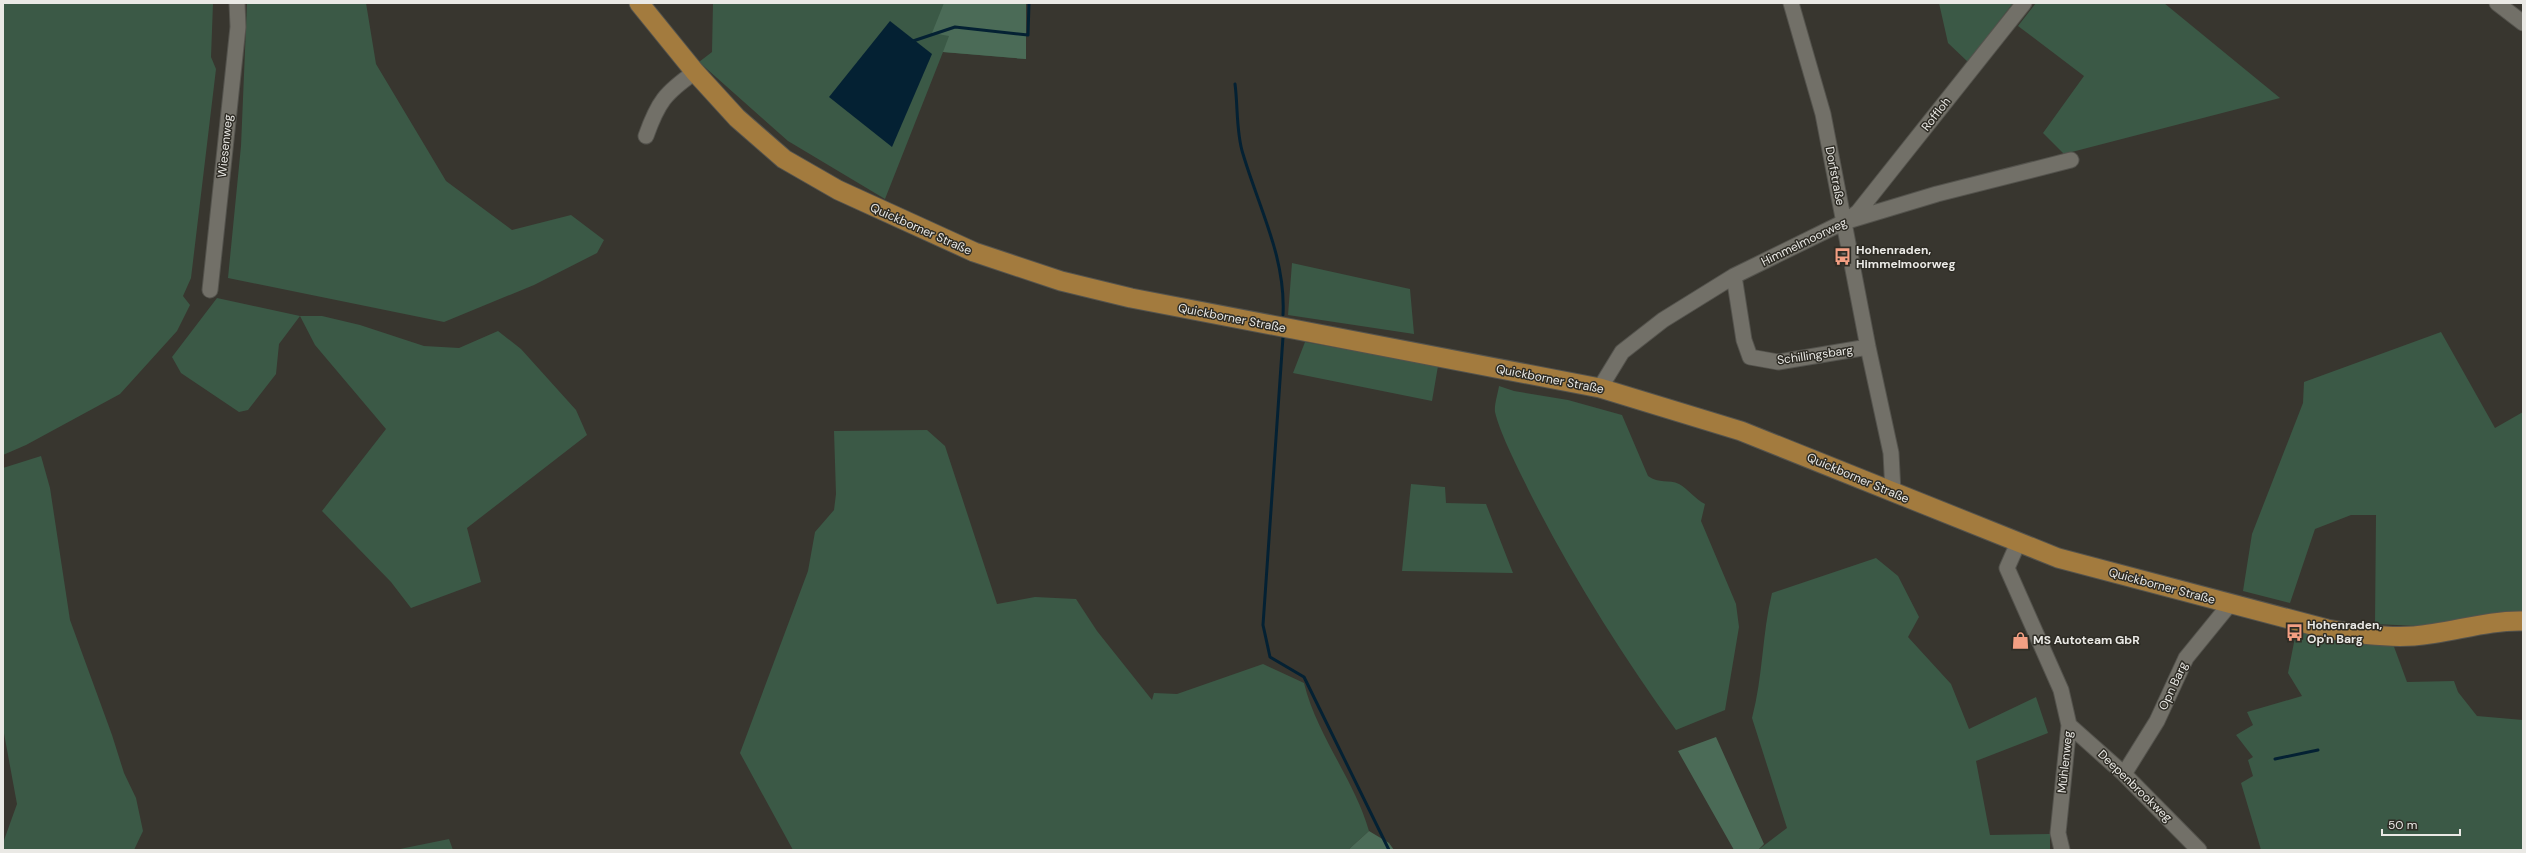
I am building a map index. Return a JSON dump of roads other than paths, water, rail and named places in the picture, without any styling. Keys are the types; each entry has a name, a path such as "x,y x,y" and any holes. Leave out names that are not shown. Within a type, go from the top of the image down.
{"main road":[{"name":"Quickborner Straße","path":"639,3 695,72 736,118 784,159 864,203 974,252 1061,281 1131,298 1600,388 1741,431 2018,544 2058,558 2327,629 2363,635 2414,636 2506,621 2523,621"}],"street":[{"name":"Wiesenweg","path":"210,290 238,28 237,3"},
{"name":"Dorfstraße","path":"1791,3 1823,114 1868,347 1891,453 1893,492"},
{"name":"Roffloh","path":"1844,222 1858,212 2024,3"},
{"path":"2498,3 2523,23"},
{"path":"646,136 654,115 665,94 695,72"},
{"name":"Himmelmoorweg","path":"1600,388 1622,352 1663,320 1734,276 1844,222 1937,194 2071,160"},
{"name":"Schillingsbarg","path":"1734,276 1744,340 1750,356 1778,362 1868,347"},
{"name":"Mühlenweg","path":"2018,544 2007,568 2061,690 2069,725 2058,833 2062,850"},
{"name":"Opn Barg","path":"2124,774 2157,721 2186,658 2230,604"},
{"name":"Deepenbrookweg","path":"2069,725 2124,774 2199,850"}],"water":[{"path":"890,21 932,54 892,147 829,97"}],"waterway":[{"path":"913,41 955,27 1028,35 1029,3"},
{"path":"1235,84 1238,128 1241,146 1276,253 1283,294 1283,315"},
{"path":"1283,337 1263,625 1270,657 1304,677 1389,850"},
{"path":"2275,759 2318,750"}],"place":[{"name":"Hohenraden, Himmelmoorweg","path":"1843,257"},
{"name":"Hohenraden, Op'n Barg","path":"2294,632"},
{"name":"MS Autoteam GbR","path":"2020,640"}]}
